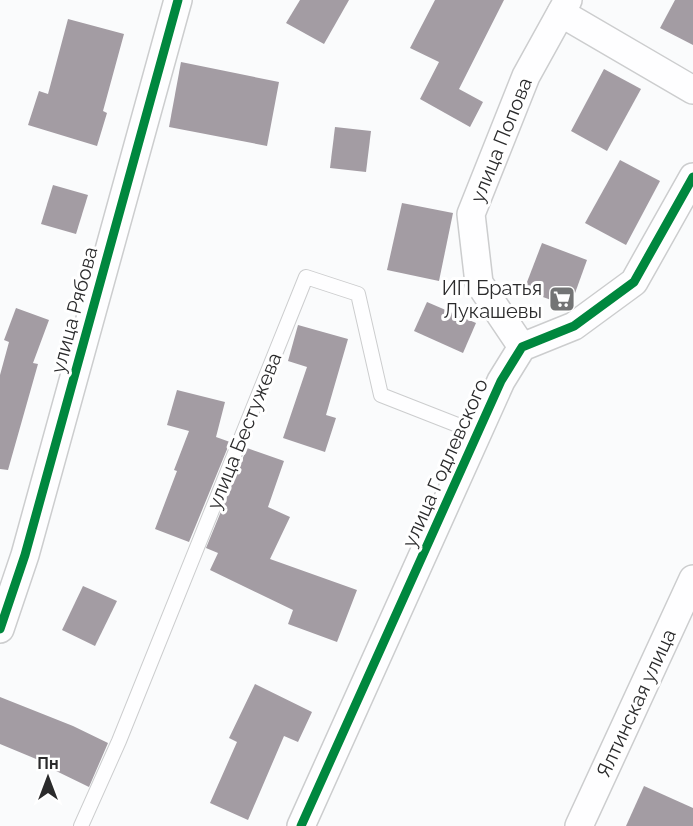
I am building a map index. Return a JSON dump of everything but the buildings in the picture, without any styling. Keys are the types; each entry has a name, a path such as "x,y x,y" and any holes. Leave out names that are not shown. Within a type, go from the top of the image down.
{"street":[{"name":"улица Рябова","path":"0,629 26,555 178,0"},
{"path":"565,6 693,90"},
{"name":"улица Попова","path":"522,347 479,283 471,214 526,76 565,6"},
{"path":"522,347 574,326 634,282 693,177"},
{"name":"улица Годлевского","path":"301,826 501,381 522,347"},
{"name":"Ялтинская улица","path":"579,826 693,579"}],"lane":[{"name":"улица Бестужева","path":"81,826 119,741 306,277 358,294 381,395 478,433"}],"cycle path":[{"path":"0,629 25,555 178,0"},
{"path":"301,826 501,381 522,347 574,326 634,282 693,177"}],"place":[{"name":"ИП Братья Лукашевы","path":"562,299"}]}
